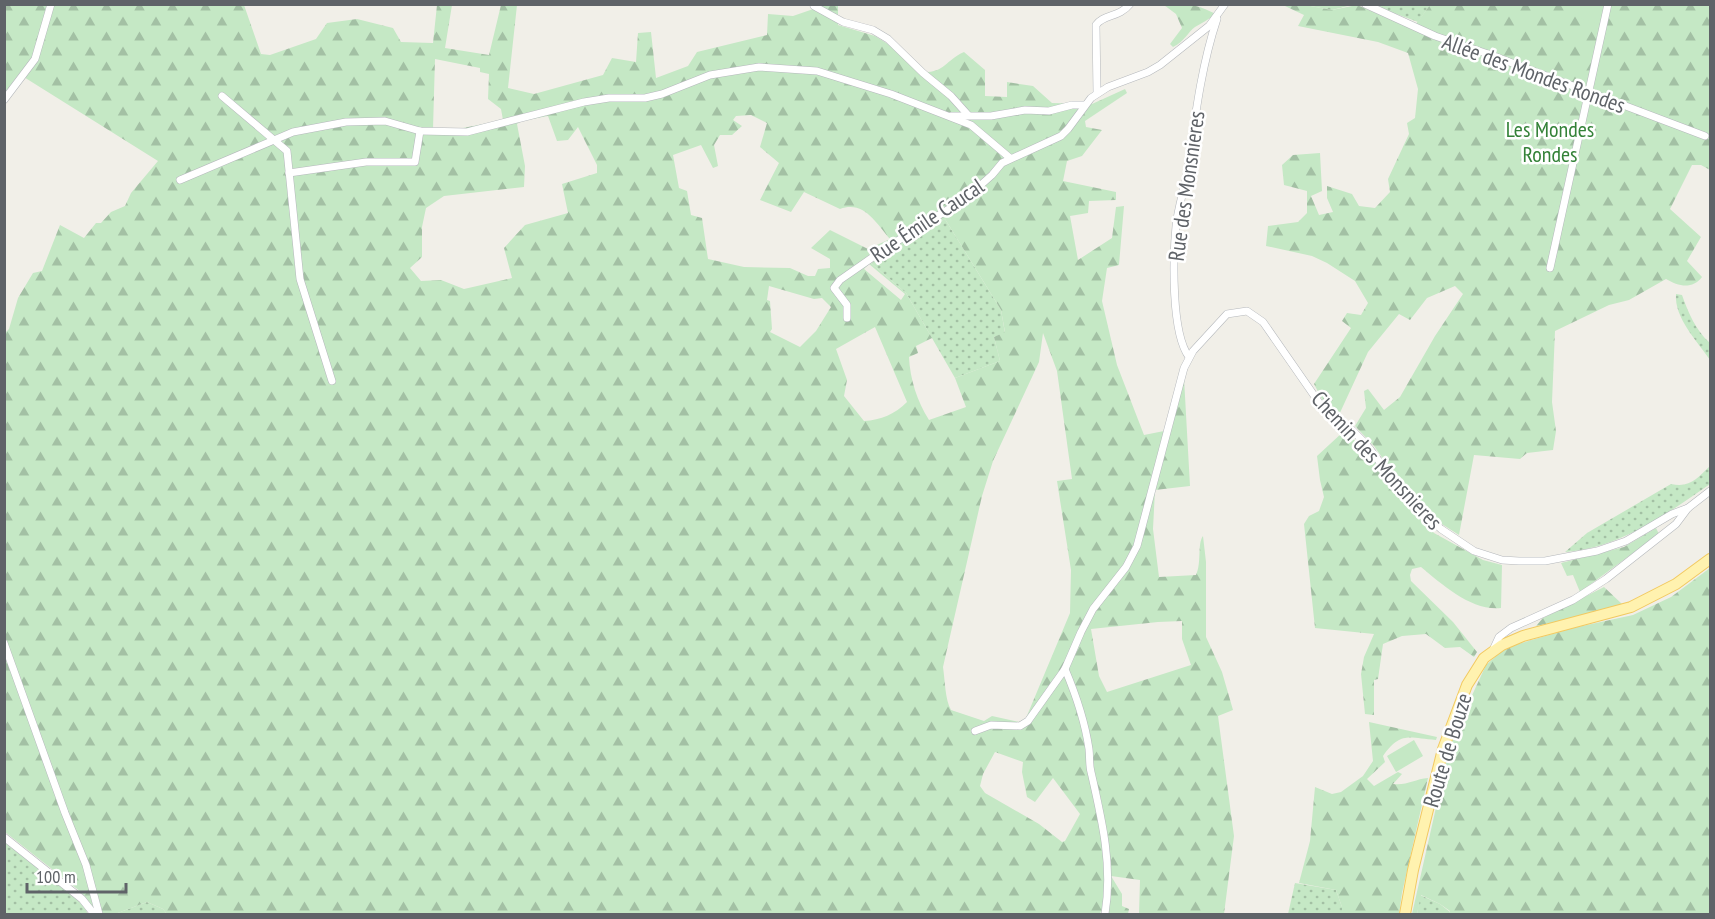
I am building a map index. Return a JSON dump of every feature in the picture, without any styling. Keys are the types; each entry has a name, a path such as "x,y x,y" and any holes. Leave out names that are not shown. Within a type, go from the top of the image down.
{"main road":[{"name":"Route de Bouze","path":"1405,915 1413,870 1443,749 1467,685 1479,665 1492,651 1523,636 1631,607 1676,584 1710,559"}],"street":[{"path":"4,100 35,58 51,4"},
{"path":"1097,93 1096,25 1101,19 1120,14 1130,4"},
{"path":"949,117 991,116 1025,110 1049,111 1072,105 1084,105 1097,93 1160,65 1209,26 1225,4"},
{"name":"Allée des Mondes Rondes","path":"1365,4 1436,36 1471,47 1705,136"},
{"path":"1550,268 1608,4"},
{"path":"814,6 843,22 873,30 888,39 951,96 968,115"},
{"name":"Rue des Monsnieres","path":"1189,357 1182,346 1178,326 1173,275 1176,225 1198,97 1211,37 1219,15"},
{"path":"180,180 293,132 346,122 385,121 420,131 467,132 584,102 609,98 645,98 662,94 710,75 759,67 817,71 891,94 971,125 1010,158"},
{"path":"222,96 287,151 300,279 332,381"},
{"name":"Rue Émile Caucal","path":"847,318 847,305 834,288 840,280 964,199 992,175 1002,163 1054,140 1068,129 1084,105"},
{"path":"289,173 366,162 415,162 420,131"},
{"name":"Chemin des Monsnieres","path":"975,731 991,725 1020,726 1028,721 1065,669 1080,632 1093,609 1126,567 1137,546 1184,368 1189,357 1227,315 1247,311 1263,322 1327,414 1351,429 1366,444 1413,505 1454,539 1488,556 1519,561 1545,561 1597,551 1626,541 1672,514 1688,508"},
{"path":"1492,651 1499,637 1511,628 1573,600 1606,579 1676,524 1688,508 1710,491"},
{"path":"4,643 64,813 86,865 99,915"},
{"path":"1065,669 1075,693 1084,728 1090,769 1104,831 1109,892 1105,915"},
{"path":"4,837 82,899 94,915"}],"green space":[{"path":"5,4 244,5 261,54 270,55 316,39 327,23 357,19 393,28 401,42 433,43 437,5 452,5 445,48 489,55 501,5 517,5 508,88 534,94 603,75 612,58 636,62 638,33 651,32 656,78 688,66 697,52 767,35 768,14 793,16 822,6 838,5 838,25 875,36 888,44 919,72 939,69 964,52 985,70 985,96 1007,97 1007,82 1033,86 1052,103 1092,104 1125,89 1127,93 1085,121 1086,127 1102,130 1082,156 1067,161 1063,181 1116,192 1116,200 1089,201 1088,213 1070,216 1078,260 1112,238 1116,207 1124,206 1119,265 1107,268 1102,301 1117,365 1144,435 1164,431 1184,378 1190,486 1155,490 1153,529 1159,577 1196,575 1203,536 1206,562 1206,637 1222,672 1233,710 1218,716 1234,836 1224,914 1139,914 1140,880 1111,876 1122,894 1122,906 1129,909 1128,914 1108,914 1101,911 1100,914 167,914 163,909 147,902 115,914 98,914 81,892 5,832 5,333 9,329 18,298 33,273 42,271 60,225 84,238 96,223 101,223 111,212 125,206 131,193 158,161 19,74 5,93","holes":["435,59 480,68 480,72 489,74 488,99 501,109 503,120 458,129 433,129","751,115 767,123 760,147 779,163 760,200 791,212 804,192 840,209 848,207 863,210 890,239 868,249 830,230 811,248 830,259 830,268 818,269 815,276 808,276 790,268 744,267 708,259 702,218 691,215 687,191 679,188 673,155 701,145 713,168 718,166 714,145 720,135 732,135 742,126 733,120 736,116","548,116 557,141 568,140 578,127 597,165 597,173 562,184 568,213 525,225 504,248 512,278 464,289 441,280 421,281 410,268 422,257 422,227 426,208 444,196 524,187 525,166 517,124","945,219 1001,310 1005,332 994,337 1000,361 955,378 966,407 929,420 915,390 909,357 918,353 916,346 932,338 906,293 871,263","869,264 905,294 901,300 864,269","769,286 814,299 822,298 831,307 816,331 800,347 770,332 772,329 770,301 767,300","875,327 907,402 887,416 864,421 844,396 847,380 836,349","1043,333 1057,371 1072,479 1057,481 1071,570 1070,613 1026,718 1019,722 992,716 984,721 951,710 946,695 943,667 982,496 993,461 1039,362","1182,621 1182,639 1191,665 1107,692 1099,676 1091,629","995,752 1023,762 1022,772 1027,797 1035,802 1053,778 1080,814 1065,841 1062,842 1039,824 985,793 980,786 983,774"]},
{"path":"1356,4 1332,10 1305,5"},
{"path":"1164,5 1190,5 1216,14 1195,27 1173,47 1170,44 1182,28 1176,14"},
{"name":"Les Mondes Rondes","path":"1286,5 1305,5 1332,10 1357,5 1413,28 1430,5 1710,5 1710,170 1701,165 1692,165 1670,209 1701,237 1687,261 1702,277 1694,284 1685,286 1666,279 1629,300 1609,305 1555,331 1552,402 1556,431 1553,450 1527,453 1520,459 1474,455 1459,535 1434,519 1411,499 1374,446 1355,426 1366,408 1364,391 1368,389 1384,410 1400,397 1435,336 1463,294 1455,286 1427,298 1410,320 1399,314 1368,352 1338,417 1323,401 1314,384 1351,328 1342,321 1347,313 1361,315 1368,303 1355,281 1327,263 1312,256 1266,246 1268,226 1298,222 1307,213 1307,191 1284,185 1282,165 1293,155 1320,153 1322,191 1311,196 1319,215 1333,212 1327,198 1327,186 1352,194 1359,206 1375,208 1390,192 1388,179 1409,134 1407,123 1415,118 1418,89 1408,53 1378,42 1298,26 1304,15"},
{"path":"1372,5 1430,5 1418,22"},
{"path":"1572,5 1607,5 1602,25 1576,17"},
{"path":"945,219 1001,310 1005,333 994,337 1000,361 955,378 906,293 871,263"},
{"path":"1676,294 1682,295 1697,327 1710,343 1710,360 1683,321 1676,303"},
{"path":"1343,432 1363,446 1402,500 1434,533 1483,560 1502,565 1501,608 1490,608 1468,601 1448,589 1421,567 1412,569 1411,581 1453,622 1477,652 1474,657 1460,647 1445,648 1426,634 1402,636 1383,644 1378,679 1374,680 1374,715 1365,714 1361,674 1364,657 1374,634 1315,628 1304,524 1309,516 1319,511 1324,497 1317,456"},
{"path":"1710,466 1710,484 1660,518 1605,544 1565,552 1587,533 1671,484 1684,485 1693,481"},
{"path":"1656,528 1659,534 1580,592 1573,575 1567,576 1561,563 1624,547"},
{"path":"1710,568 1710,914 1449,914 1450,911 1440,904 1421,895 1417,914 1412,914 1451,741 1486,665 1502,651 1518,644 1573,628 1633,615 1671,597"},
{"path":"1604,587 1622,604 1594,614 1536,626 1543,618"},
{"path":"1369,722 1437,737 1436,740 1400,739 1383,756 1385,762 1367,779 1374,786 1398,772 1402,774 1393,784 1428,778 1399,914 1342,914 1336,890 1299,883 1310,841 1315,787 1332,794 1341,792 1363,776 1373,761"},
{"path":"1414,740 1423,756 1396,772 1387,756"},
{"path":"4,842 63,886 88,914 5,914"},
{"path":"1295,883 1336,890 1342,914 1288,914"},
{"path":"1420,895 1440,904 1450,912 1449,914 1417,914"},
{"path":"147,902 163,909 167,914 115,914"}]}
